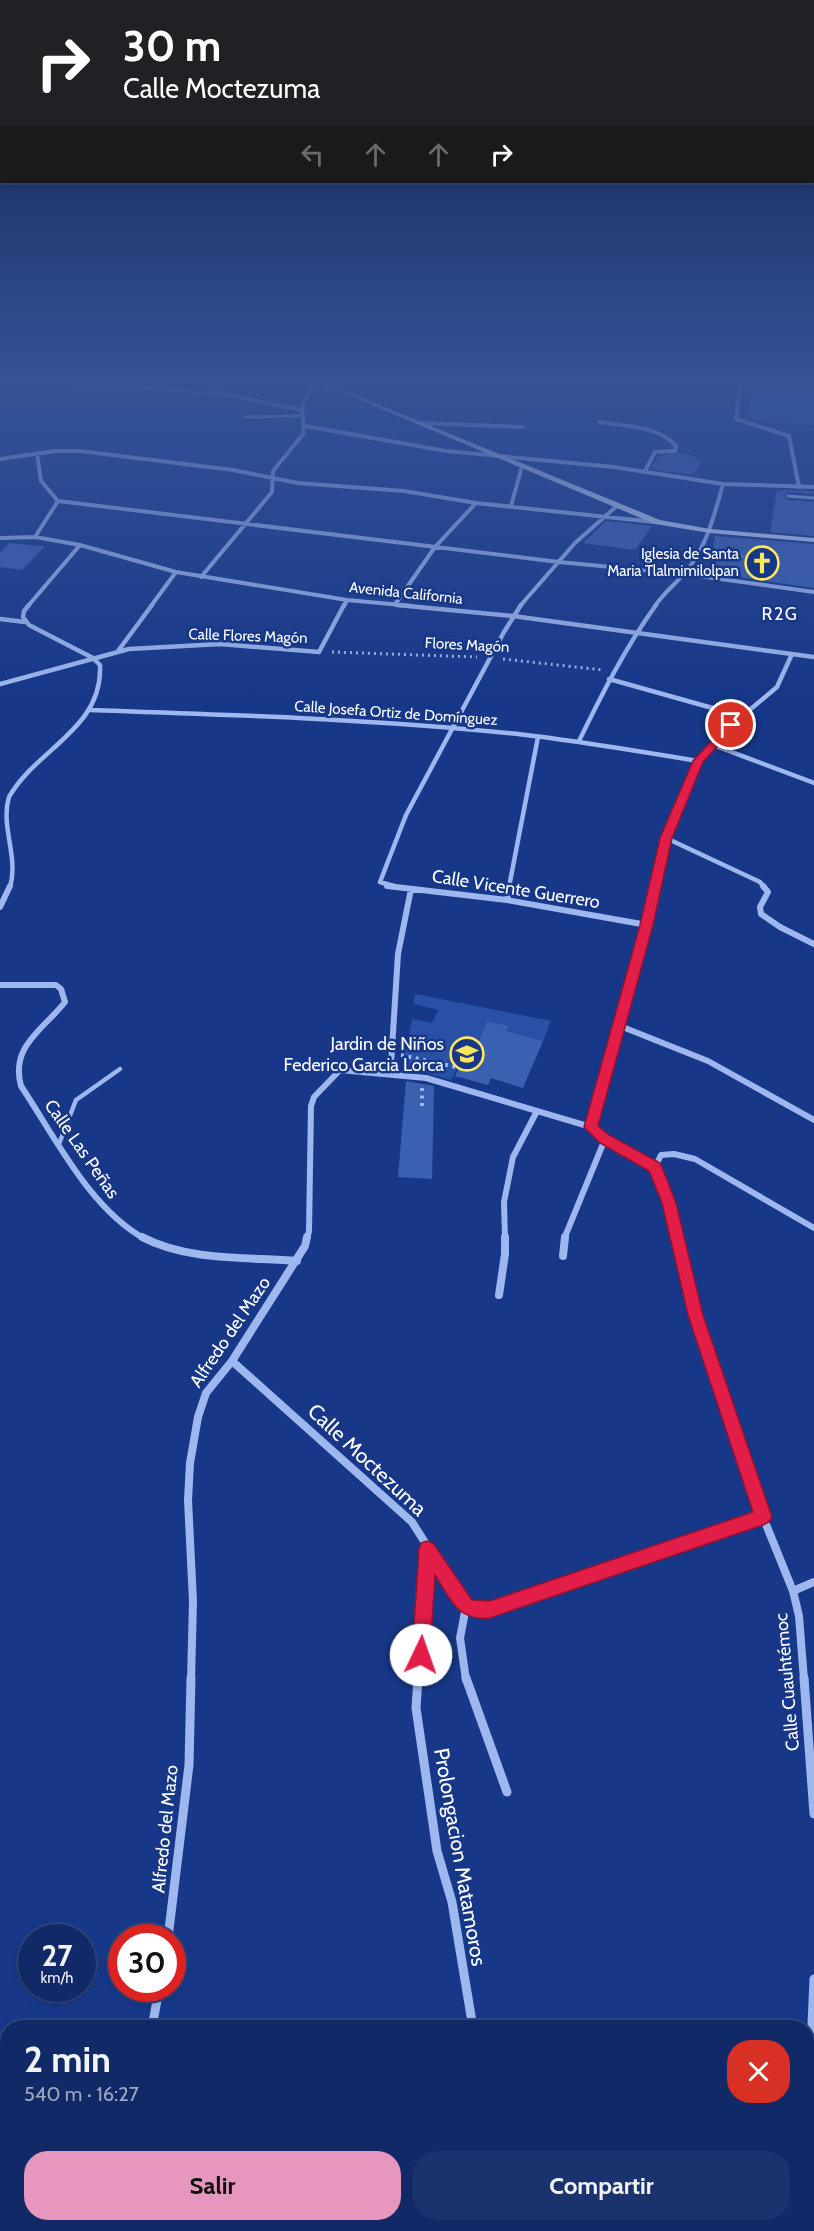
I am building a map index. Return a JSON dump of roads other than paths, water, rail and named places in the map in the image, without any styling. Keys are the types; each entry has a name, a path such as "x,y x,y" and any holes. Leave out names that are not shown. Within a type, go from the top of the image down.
{"main road":[{"path":"572,486 658,522 710,531 814,540"}],"street":[{"path":"45,486 58,501 559,562 684,574 814,592"},
{"path":"201,577 272,492 272,486"},
{"path":"335,486 658,522"},
{"path":"511,506 516,486"},
{"path":"579,741 613,671 636,632 667,589 684,574 710,531 722,486"},
{"path":"777,486 814,488"},
{"path":"35,537 58,501"},
{"path":"396,603 435,547 476,503"},
{"path":"453,729 513,616 559,562 603,516 618,505"},
{"name":"Avenida California","path":"0,538 35,537 80,545 176,572 347,600 513,616 814,657"},
{"path":"25,622 24,611 80,545"},
{"path":"118,651 176,572"},
{"name":"Calle Flores Magón","path":"0,684 118,651 146,647 220,644 319,652 347,600"},
{"path":"0,618 25,622 93,658 100,664 101,670 90,710 85,718 18,782 9,796 4,811 3,825 12,870 12,882 0,907"},
{"path":"591,1127 620,1026 666,838 698,761 741,716 777,687 792,654"},
{"path":"609,679 741,716"},
{"name":"Calle Josefa Ortiz de Domínguez","path":"90,710 320,719 538,736 698,761"},
{"name":"Calle Vicente Guerrero","path":"453,729 402,825 381,884 507,900 646,925"},
{"path":"507,900 538,736"},
{"path":"713,744 814,783"},
{"path":"666,838 760,882 768,892 760,907 761,914 780,927 814,944"},
{"path":"411,889 398,954 393,1073 422,1078 591,1127 604,1139 655,1167 661,1155 670,1153 695,1159 814,1228"},
{"name":"Calle Las Peñas","path":"0,985 50,984 61,989 64,995 65,1002 59,1012 20,1054 16,1065 16,1075 94,1197 106,1210 150,1242 184,1251 297,1261"},
{"path":"620,1026 708,1061 814,1119"},
{"name":"Alfredo del Mazo","path":"170,1924 189,1765 193,1601 188,1500 190,1463 198,1417 206,1393 232,1361 305,1246 309,1231 311,1106 314,1097 340,1070 393,1073"},
{"path":"499,1295 505,1254 504,1202 509,1174 513,1157 537,1111"},
{"path":"563,1256 564,1239 604,1139"},
{"name":"Calle Cuauhtémoc","path":"655,1167 669,1203 696,1315 763,1517 793,1591 802,1633 814,1814"},
{"name":"Calle Moctezuma","path":"232,1361 412,1522 427,1549 466,1607"},
{"path":"507,1792 467,1684 460,1638 466,1607 478,1611 490,1609 763,1517"},
{"name":"Prolongacion Matamoros","path":"427,1549 416,1708 436,1851 452,1902 472,2020"},
{"path":"793,1591 814,1582"},
{"path":"813,2020 814,1979"},
{"path":"153,2020 157,2002"}],"lane":[{"path":"788,496 814,498"},
{"path":"59,1144 76,1100 120,1069"}],"place":[{"name":"Iglesia de Santa Maria Tlalmimilolpan","path":"762,563"},
{"name":"Jardin de Niños Federico Garcia Lorca","path":"467,1054"}],"district":[{"name":"R2G","path":"780,614"}]}
